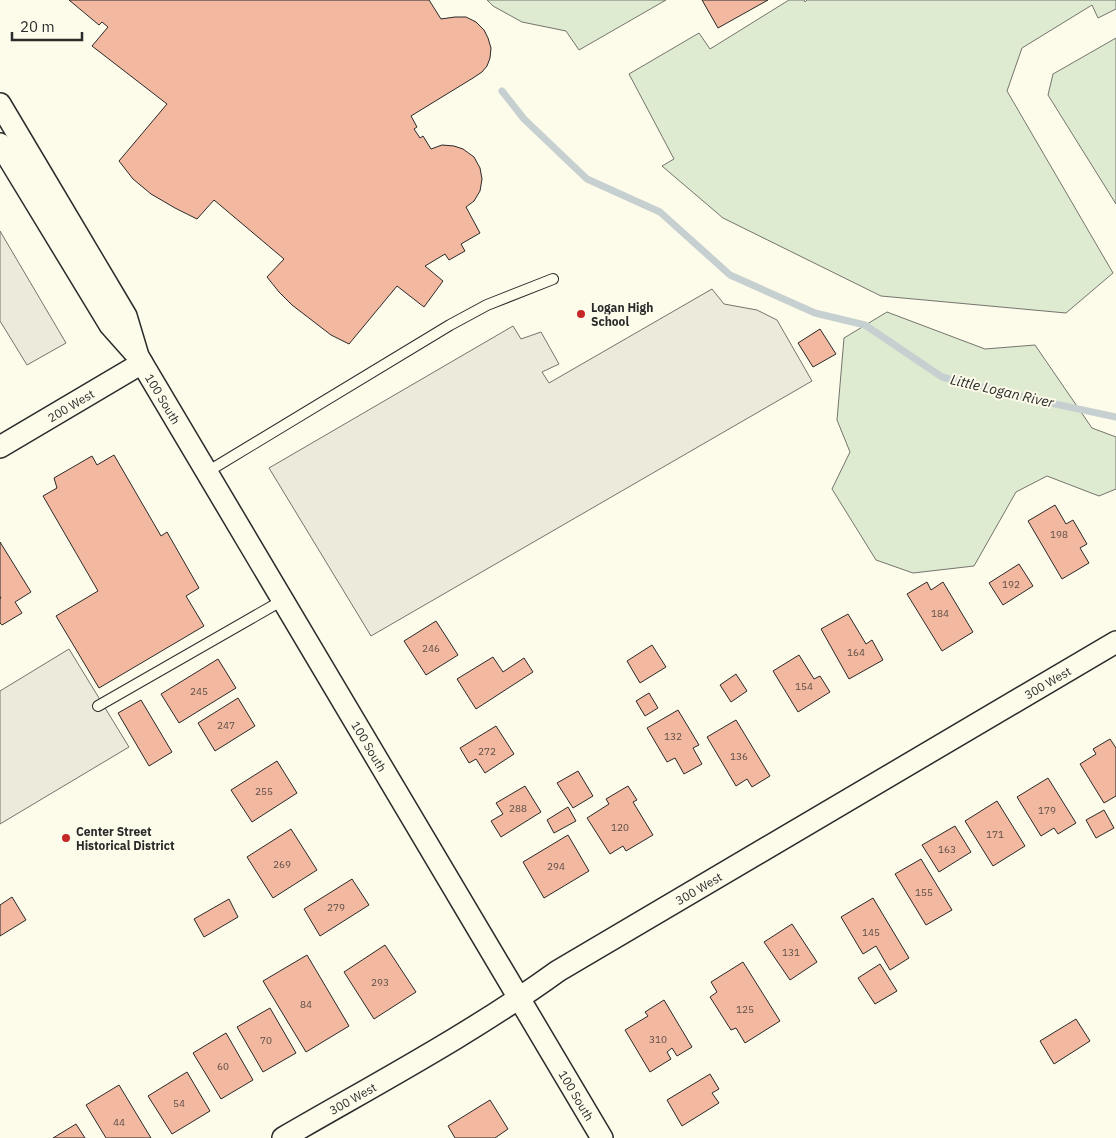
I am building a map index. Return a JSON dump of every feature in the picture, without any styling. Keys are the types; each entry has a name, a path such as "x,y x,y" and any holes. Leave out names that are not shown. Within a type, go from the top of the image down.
{"street":[{"name":"100 South","path":"0,104 126,316 140,359"},
{"name":"100 South","path":"0,144 110,325 140,359 602,1138"},
{"name":"200 West","path":"0,447 140,359"},
{"name":"300 West","path":"283,1138 479,1024 519,999 558,971 1116,642"}],"lane":[{"path":"207,472 450,325 487,305 553,279"},
{"path":"98,706 283,600"}],"green space":[{"path":"487,0 666,0 579,50 566,31 522,22 493,6"},
{"path":"789,0 804,0 805,2 807,0 1116,0 1116,9 1098,18 1092,5 1022,48 1007,91 1113,273 1066,313 881,296 723,218 662,166 674,159 629,74 699,33 710,49"},
{"path":"1116,38 1116,204 1048,95 1053,74"},
{"path":"887,312 985,349 1035,345 1092,428 1116,437 1116,489 1099,496 1047,476 1016,492 974,566 913,573 876,560 832,489 850,452 837,420 844,338"}],"shaded area":[{"path":"0,231 66,343 27,365 0,321"},
{"path":"712,289 724,304 757,310 777,320 812,381 371,636 269,468 513,326 521,339 541,332 559,364 542,372 549,383"},
{"path":"69,649 129,747 0,824 0,691"}],"building":[{"path":"69,0 429,0 441,19 466,17 476,22 484,30 491,48 487,66 473,78 411,116 417,127 414,129 420,138 423,136 431,149 442,145 454,146 463,149 474,157 480,168 482,179 480,191 474,201 466,207 480,233 461,244 465,251 449,260 445,254 425,266 443,281 424,307 397,286 349,344 331,335 292,305 267,277 284,259 214,200 197,219 151,194 133,179 119,161 167,104 92,46 108,27 102,22 99,25"},
{"path":"702,0 768,0 718,28"},
{"path":"820,329 836,354 813,367 798,343"},
{"path":"114,455 161,536 167,532 199,588 186,596 204,626 99,688 56,616 98,591 43,496 57,488 54,478 92,456 97,465"},
{"path":"1055,505 1066,524 1073,520 1087,544 1080,548 1089,563 1062,579 1028,521"},
{"path":"0,542 31,592 15,602 22,613 2,625 0,623"},
{"path":"1019,564 1033,586 1003,605 989,583"},
{"path":"927,582 931,590 943,582 973,632 942,651 907,594"},
{"path":"848,614 866,644 872,640 883,660 849,679 821,629"},
{"path":"436,621 458,655 426,675 404,641"},
{"path":"652,645 666,667 640,683 627,661"},
{"path":"799,655 814,679 820,676 830,692 798,712 773,671"},
{"path":"493,657 503,672 524,658 533,672 476,709 457,679"},
{"path":"218,659 236,688 179,723 161,694"},
{"path":"736,674 747,691 731,702 720,685"},
{"path":"649,693 658,708 645,716 636,701"},
{"path":"238,698 255,726 215,751 198,723"},
{"path":"141,700 172,752 149,766 118,713"},
{"path":"678,710 699,745 693,748 702,764 684,774 675,758 667,762 647,728"},
{"path":"736,720 770,776 752,787 747,779 736,786 707,737"},
{"path":"496,726 514,754 485,773 476,759 469,763 460,748"},
{"path":"1110,739 1116,748 1116,796 1104,803 1080,764 1096,754 1093,749"},
{"path":"277,761 297,793 252,822 231,790"},
{"path":"578,771 593,796 573,808 557,783"},
{"path":"1048,778 1076,823 1058,834 1054,828 1041,836 1017,797"},
{"path":"525,786 541,812 501,837 491,821 503,814 496,803"},
{"path":"628,786 637,800 633,802 653,835 626,851 623,846 610,854 587,818 609,804 606,799"},
{"path":"997,801 1025,846 993,866 965,821"},
{"path":"568,807 576,821 554,833 547,820"},
{"path":"1104,810 1114,828 1096,838 1086,820"},
{"path":"955,826 971,852 939,872 922,845"},
{"path":"291,829 317,870 273,898 247,857"},
{"path":"568,835 589,871 544,898 523,862"},
{"path":"921,859 952,910 926,925 895,874"},
{"path":"352,879 369,905 320,936 304,909"},
{"path":"12,897 26,920 0,936 0,905"},
{"path":"873,898 909,958 890,970 876,946 863,954 841,917"},
{"path":"229,899 238,917 204,937 194,919"},
{"path":"792,924 817,962 790,980 764,942"},
{"path":"385,945 416,992 374,1019 344,972"},
{"path":"307,955 349,1026 306,1052 263,981"},
{"path":"743,962 780,1021 745,1043 736,1028 731,1030 710,997 717,992 711,982"},
{"path":"880,964 897,991 875,1004 858,978"},
{"path":"664,1000 692,1047 677,1056 672,1048 667,1052 671,1059 650,1072 625,1030 648,1016 645,1012"},
{"path":"270,1008 296,1053 263,1072 237,1027"},
{"path":"1076,1019 1090,1041 1054,1064 1040,1041"},
{"path":"226,1033 253,1080 221,1099 193,1053"},
{"path":"187,1072 210,1111 172,1134 148,1096"},
{"path":"710,1074 719,1089 712,1093 719,1103 682,1126 667,1100"},
{"path":"119,1085 151,1138 106,1138 86,1105"},
{"path":"490,1100 508,1129 495,1138 455,1138 448,1126"},
{"path":"76,1124 85,1138 53,1138"}],"waterway":[{"name":"Little Logan River","path":"502,91 524,119 587,179 660,212 730,275 815,313 865,325 942,377 1116,417"}],"place":[{"name":"Logan High School","path":"581,314"},
{"name":"Center Street Historical District","path":"66,838"}]}
